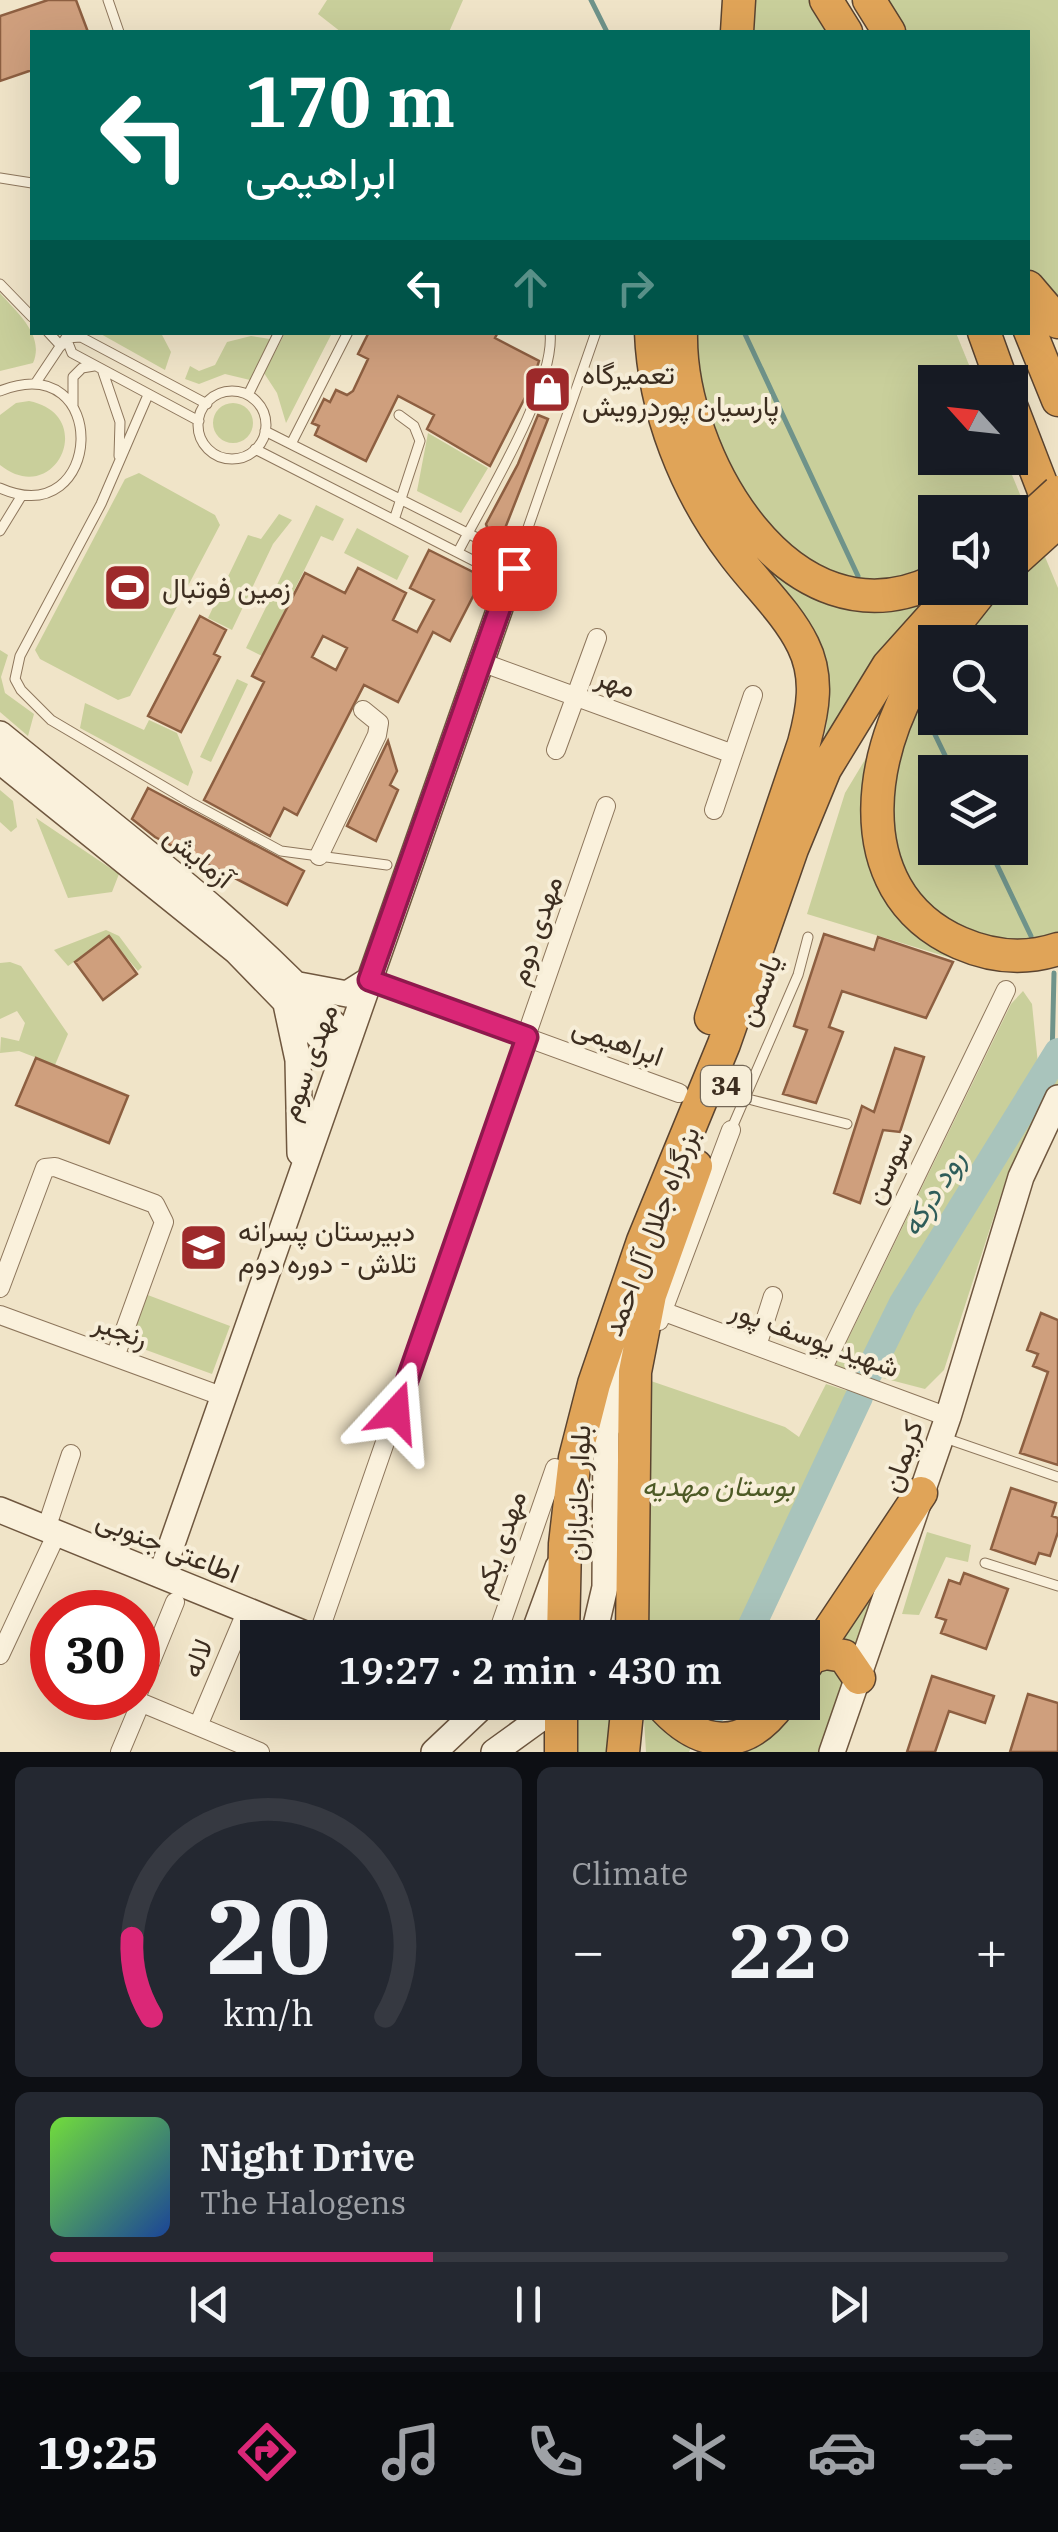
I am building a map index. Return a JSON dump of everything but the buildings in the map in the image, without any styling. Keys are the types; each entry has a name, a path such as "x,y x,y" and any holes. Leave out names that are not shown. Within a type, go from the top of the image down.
{"highway":[{"path":"738,30 739,0"},
{"path":"826,0 845,30"},
{"path":"869,0 887,30"},
{"path":"1030,289 1058,322"},
{"path":"1030,331 1058,400"},
{"path":"643,1242 686,1095 804,742 814,699 812,674 802,644 730,549 690,480 661,405 651,335"},
{"path":"681,335 687,394 700,432 730,494 772,553 794,572 823,586 881,595 918,589"},
{"path":"977,335 994,359"},
{"path":"1028,449 1058,525 1028,536"},
{"path":"1028,524 1058,492"},
{"name":"بزرگراه جلال آل احمد","path":"563,1620 565,1544 584,1419 643,1242 724,1044 792,850 825,769 880,677 943,605"},
{"name":"بزرگراه جلال آل احمد","path":"635,1620 632,1409 657,1309 826,814 860,743 900,682 969,605"},
{"path":"955,625 970,605"},
{"path":"918,676 904,697 882,754 876,816 890,877 923,921 958,943 1014,956 1058,949"},
{"path":"820,1644 920,1493"},
{"path":"820,1656 826,1652 844,1656 859,1678"},
{"path":"553,1720 561,1752"},
{"path":"623,1752 626,1720"},
{"path":"684,1720 705,1735 750,1736 769,1720"}],"street":[{"name":"مهدی سوم","path":"161,1576 481,662 509,566"},
{"path":"556,750 597,638"},
{"name":"مهر","path":"481,662 733,754"},
{"path":"714,810 753,696"},
{"path":"319,856 376,735 378,723 363,710"},
{"name":"آزمایش","path":"0,734 220,914 344,1050"},
{"name":"آزمایش","path":"0,761 292,992"},
{"name":"مهدی دوم","path":"322,1620 606,806"},
{"path":"300,1176 298,1060 292,992 347,994 369,980"},
{"name":"ابراهیمی","path":"369,980 679,1093"},
{"name":"سوسن","path":"822,1370 1006,990"},
{"name":"کریمان","path":"832,1752 944,1427 1021,1177 1058,1098"},
{"name":"یاسمن","path":"657,1309 731,1130"},
{"path":"0,1288 42,1172 48,1166 150,1202 163,1214 115,1357"},
{"path":"757,1346 773,1296"},
{"name":"شهید یوسف پور","path":"657,1309 883,1393 944,1427"},
{"name":"بلوار جانبازان","path":"598,1620 606,1588 606,1432 622,1373 657,1309"},
{"name":"رنجبر","path":"0,1314 224,1397"},
{"path":"0,1655 52,1531 71,1454"},
{"name":"مهدی یکم","path":"502,1620 555,1468"},
{"name":"اطاعتی جنوبی","path":"0,1510 272,1620"},
{"name":"بلوار جانبازان","path":"538,1620 565,1544"},
{"path":"160,1640 176,1602"},
{"name":"لاله","path":"198,1726 247,1610"},
{"path":"160,1709 198,1726 227,1746 260,1752"},
{"path":"120,1752 129,1720"},
{"path":"434,1752 465,1720"},
{"path":"494,1752 537,1720"}],"lane":[{"path":"108,0 118,30"},
{"path":"0,178 30,182"},
{"path":"0,284 30,315"},
{"path":"248,395 278,335"},
{"path":"291,444 346,335"},
{"path":"458,552 538,394 550,360 550,335"},
{"path":"509,566 595,335"},
{"path":"35,384 66,339 81,336 207,404"},
{"path":"66,339 72,353 199,422"},
{"path":"1,491 22,495 49,491 76,467 83,432 73,408 73,377 82,368 99,369"},
{"path":"99,369 120,422 118,469"},
{"path":"0,391 35,384 52,389 73,408"},
{"path":"228,391 248,395 264,412 265,431 256,449 240,458 217,455 202,440 199,422 207,404 228,391"},
{"path":"148,395 118,469 20,656 15,679 20,690 65,729 280,851 387,865"},
{"path":"394,520 404,501 420,441 414,426 399,416"},
{"path":"265,431 497,548 509,566"},
{"path":"256,449 488,568 509,566"},
{"path":"0,531 22,495"},
{"name":"یاسمن","path":"731,1130 798,975 808,936"},
{"path":"752,1100 847,1124"},
{"path":"944,1427 1058,1477"},
{"path":"985,1563 1058,1586"}],"green space":[{"path":"327,0 463,0 450,30 338,30 318,14"},
{"path":"747,0 812,0 831,30 745,30"},
{"path":"887,0 1058,0 1058,313 1030,278 1030,30 906,30"},
{"path":"0,293 27,325 36,353 33,363 0,371"},
{"path":"103,335 162,335 171,352 165,370"},
{"path":"284,335 331,335 286,423 277,393 264,373"},
{"path":"690,335 957,335 969,365 918,365 918,475 1012,475 1020,495 918,495 918,578 897,586 797,565 721,462"},
{"path":"251,336 270,339 250,380 225,374 199,384 185,379 190,366 199,371 215,365 227,342"},
{"path":"29,401 50,410 62,423 65,439 52,468 38,476 20,475 0,465 0,415 16,403"},
{"path":"233,403 247,409 253,423 247,437 233,443 219,437 213,423 219,409"},
{"path":"428,433 488,468 461,513 417,491"},
{"name":"زمین فوتبال","path":"139,473 215,515 220,525 130,696 118,700 40,659 35,650 125,479"},
{"path":"316,505 344,519 333,541 321,536 262,656 246,648"},
{"path":"279,514 292,520 273,544 232,630 208,618 248,535 261,539"},
{"path":"357,528 409,556 397,580 344,553"},
{"path":"740,535 778,575 821,600 870,610 922,605 824,739 828,701 825,671 816,647 754,564"},
{"path":"1043,552 1058,588 1058,941 1004,949 926,915 885,836 902,715 918,688 918,735 1028,735 1028,625 965,625 984,605 1028,605 1028,565"},
{"path":"0,650 8,655 1,677 5,693 34,714 28,736 0,712"},
{"path":"237,679 248,684 211,762 200,757"},
{"path":"85,703 144,730 149,720 177,733 193,772 188,786 80,728"},
{"path":"872,748 916,930 954,959 807,914 845,793"},
{"path":"0,790 13,801 17,827 11,832 0,822"},
{"path":"36,818 119,874 112,892 68,898"},
{"path":"106,930 119,936 142,967 138,971 109,937 68,966 54,950"},
{"path":"0,963 21,966 68,1034 55,1065 19,1051 0,1053 1,1037 19,1041 25,1023 17,1011 0,1019"},
{"path":"1023,991 1032,1004 1038,1064 893,1301 857,1372 835,1366 1011,1004"},
{"path":"1058,1068 1058,1089 1009,1170 944,1370 925,1389 875,1376 914,1300"},
{"path":"145,1294 230,1326 212,1374 127,1343"},
{"name":"بوستان مهدیه","path":"648,1380 785,1427 799,1437 826,1384 848,1391 743,1620 647,1620"},
{"path":"927,1532 971,1545 968,1562 946,1557 919,1615 902,1614"},
{"path":"886,1569 855,1662 827,1644"},
{"path":"820,1662 846,1671 824,1752 705,1752 759,1720 820,1720"},
{"path":"573,1720 619,1720 615,1752 574,1752"},
{"path":"644,1720 668,1720 695,1739 689,1752 646,1752"}],"waterway":[{"path":"591,0 606,30"},
{"path":"745,335 858,576"},
{"path":"935,735 945,755"},
{"path":"997,865 1031,936"},
{"path":"1052,1061 1054,973"},
{"name":"رود درکه","path":"869,1372 903,1303 1058,1052"},
{"name":"رود درکه","path":"754,1620 859,1397"}],"place":[{"name":"تعمیرگاه پارسیان پوردرویش","path":"547,390"},
{"name":"زمین فوتبال","path":"127,588"},
{"name":"دبیرستان پسرانه تلاش - دوره دوم","path":"203,1247"}],"route":[{"path":"396,1412 527,1037 369,980 514,568"}]}
